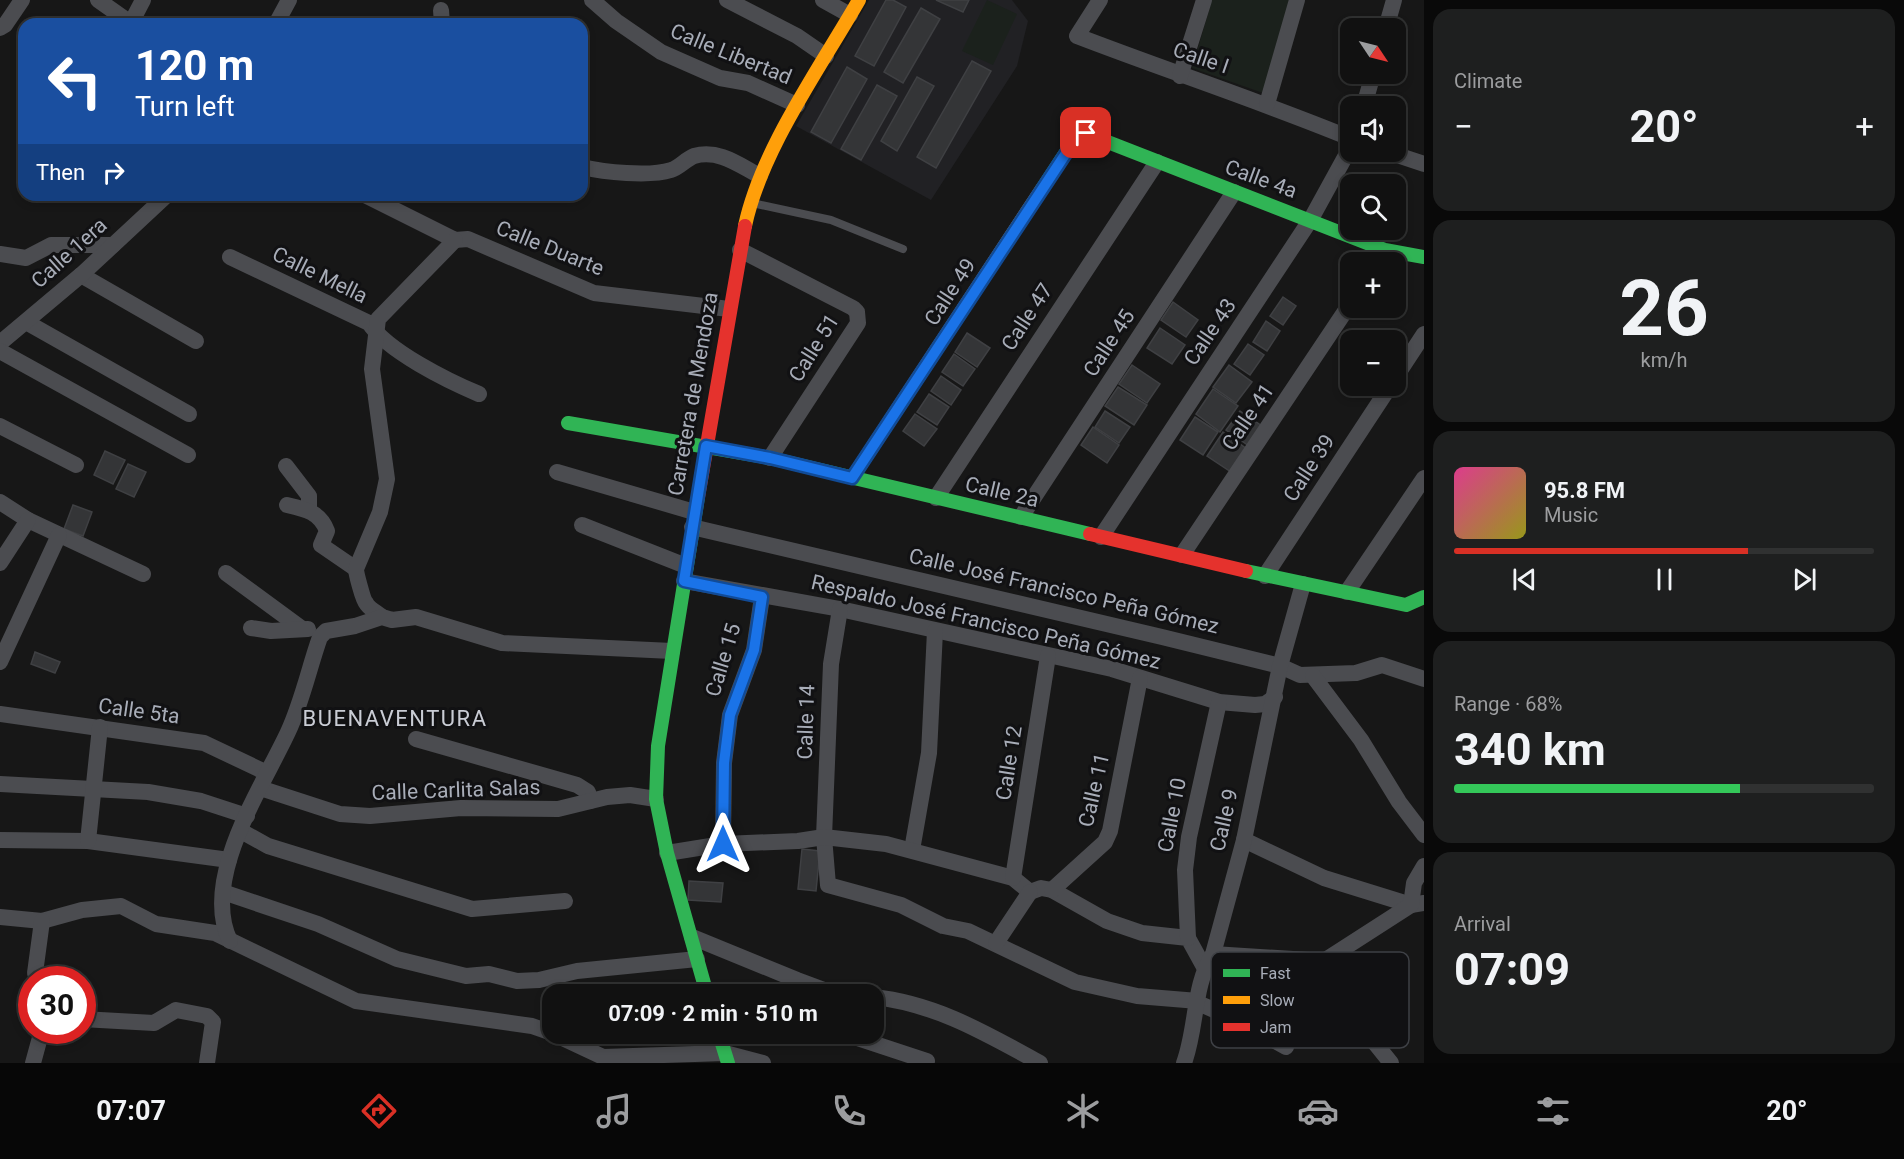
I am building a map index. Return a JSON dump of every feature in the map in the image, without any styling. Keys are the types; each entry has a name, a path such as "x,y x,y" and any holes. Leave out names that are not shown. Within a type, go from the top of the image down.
{"street":[{"path":"0,28 5,25 22,0"},
{"path":"98,0 125,18"},
{"path":"134,18 143,0"},
{"path":"279,18 289,0"},
{"name":"Calle Libertad","path":"592,0 616,21 661,52 720,78 748,83 797,105"},
{"path":"726,0 797,36 826,56"},
{"path":"823,0 850,15"},
{"name":"Carretera de Mendoza","path":"704,984 667,853 656,799 658,746 672,651 729,309 750,203 760,176 797,105 859,0"},
{"name":"Calle I","path":"1100,0 1077,36 1180,76 1267,104 1340,134"},
{"path":"1180,76 1204,0"},
{"path":"1267,104 1298,0"},
{"path":"1389,18 1394,0"},
{"name":"Calle 4a","path":"1086,133 1234,192 1311,219 1373,252"},
{"name":"Calle 49","path":"852,478 1078,135 1086,133"},
{"path":"588,167 631,173 671,170 693,156 707,154 725,157 760,176"},
{"path":"1406,158 1424,164"},
{"name":"Calle 47","path":"936,498 1156,162"},
{"name":"Calle 43","path":"1101,537 1311,219 1342,162"},
{"name":"Calle 45","path":"1021,517 1234,192"},
{"name":"Calle 1era","path":"0,343 81,275 161,201"},
{"name":"Calle Duarte","path":"383,201 455,240 468,239 594,292 729,309"},
{"path":"455,240 378,319 372,369 387,479 380,512 356,569 355,576 361,584 365,603 382,617 392,620 416,617 502,643 672,651"},
{"path":"0,254 26,258 51,245 77,243 113,245"},
{"name":"Calle 51","path":"740,250 853,308 858,317 858,323 770,458"},
{"name":"Calle Mella","path":"230,257 369,323 377,336 449,381 479,394"},
{"name":"Calle 4a","path":"1406,257 1424,257"},
{"path":"81,275 196,341"},
{"name":"Calle 41","path":"1182,555 1341,318"},
{"path":"26,321 189,414"},
{"path":"1406,361 1424,334"},
{"path":"0,351 188,455"},
{"name":"Calle 39","path":"1265,576 1383,396"},
{"name":"Calle 2a","path":"568,423 770,458 1265,576 1406,605 1424,597"},
{"path":"0,426 76,465"},
{"path":"286,466 309,496 309,510"},
{"name":"Calle José Francisco Peña Gómez","path":"557,472 693,520 925,580 1280,666 1286,671 1313,676 1356,673 1382,665 1424,679"},
{"path":"1347,592 1424,478"},
{"path":"0,502 59,536 143,574"},
{"path":"287,505 309,510 324,523 327,531 321,544 356,569"},
{"path":"0,563 28,520"},
{"name":"Respaldo José Francisco Peña Gómez","path":"582,525 685,574 762,597 840,609 1048,656 1140,678 1219,702 1255,705 1265,704 1275,697"},
{"path":"0,662 59,536"},
{"path":"225,573 301,628 322,638 382,617"},
{"name":"Calle 9","path":"1212,952 1244,840 1280,666 1303,584"},
{"name":"Calle 15","path":"723,844 724,763 730,715 754,650 762,597"},
{"name":"Calle 14","path":"840,609 831,664 824,837 828,885 901,905 943,926 968,931 996,943"},
{"path":"251,628 271,631 301,628"},
{"path":"912,850 928,753 935,631"},
{"path":"230,941 222,925 223,892 229,860 262,780 288,733 322,638"},
{"name":"Calle 12","path":"1013,878 1048,656"},
{"path":"1313,676 1361,740 1399,802 1424,835"},
{"name":"Calle 11","path":"1052,890 1105,842 1110,831 1140,678"},
{"name":"Calle 10","path":"1188,938 1185,870 1189,837 1219,702"},
{"name":"Calle 5ta","path":"0,714 204,743 262,780"},
{"path":"88,841 100,727"},
{"path":"416,739 577,785 588,792 590,801"},
{"name":"Calle Carlita Salas","path":"262,780 340,814 370,816 461,808 558,809 630,795 656,799"},
{"path":"0,784 148,792 201,801 244,823 268,846 472,909 565,901"},
{"path":"667,853 723,844 798,841 824,837 886,844 912,850 1013,878 1030,892"},
{"path":"0,840 88,841 229,860"},
{"path":"1244,840 1324,878 1417,904"},
{"path":"1417,904 1414,883 1424,866"},
{"path":"1209,961 1188,938 1142,933 1126,928 1052,890 1041,888 1030,892 996,943 1052,973 1099,989 1137,996 1198,1002 1211,1008"},
{"path":"223,892 318,924 397,959 466,976 489,974 517,981 539,980 577,971 698,959"},
{"path":"1339,952 1417,904"},
{"path":"0,917 42,921 82,910 121,906 156,924 215,933 356,1001 542,1029"},
{"path":"36,966 42,921"},
{"path":"692,938 810,984"},
{"name":"Calle 9","path":"1184,1063 1211,954"},
{"path":"884,999 916,1005 948,1016 1040,1063"},
{"path":"96,1020 154,1023 176,1010 207,1016 213,1023 207,1063"},
{"path":"33,1063 38,1044"},
{"path":"576,1044 603,1057 726,1058 763,1063"},
{"path":"875,1044 927,1061"},
{"path":"1376,1048 1387,1062"}],"lane":[{"path":"750,203 831,220 903,249"}],"shaded area":[{"path":"869,0 1012,0 1028,21 1017,66 931,200 796,126"},
{"path":"987,0 1017,14 993,65 962,51"},
{"path":"1212,0 1291,0 1263,93 1192,68"}],"building":[{"path":"886,0 893,0 906,7 874,66 855,56"},
{"path":"936,0 969,0 963,12"},
{"path":"921,8 940,19 903,83 884,72"},
{"path":"972,61 991,71 936,168 917,157"},
{"path":"847,67 867,79 831,143 811,132"},
{"path":"917,77 934,86 897,151 881,141"},
{"path":"877,85 897,96 861,160 841,149"},
{"path":"1283,297 1296,306 1283,325 1270,316"},
{"path":"1173,302 1198,320 1186,337 1161,320"},
{"path":"1266,321 1280,331 1267,351 1253,342"},
{"path":"1160,328 1185,345 1172,364 1147,348"},
{"path":"967,333 990,348 977,367 955,352"},
{"path":"1248,344 1264,355 1250,375 1234,364"},
{"path":"954,354 975,369 963,386 942,372"},
{"path":"1132,365 1160,384 1147,403 1119,384"},
{"path":"1229,365 1252,382 1236,403 1213,387"},
{"path":"941,376 961,390 951,405 931,391"},
{"path":"1118,387 1147,405 1134,425 1105,406"},
{"path":"1213,389 1238,406 1220,432 1196,414"},
{"path":"929,394 949,407 937,425 917,412"},
{"path":"1105,411 1130,427 1119,443 1095,427"},
{"path":"1240,411 1262,426 1249,446 1226,430"},
{"path":"915,414 937,429 924,446 903,431"},
{"path":"1195,417 1218,432 1203,455 1180,440"},
{"path":"1093,427 1119,445 1107,463 1081,445"},
{"path":"1223,432 1247,449 1231,472 1207,456"},
{"path":"105,451 125,460 113,484 94,475"},
{"path":"128,464 146,472 134,497 116,489"},
{"path":"73,505 92,512 83,536 64,529"},
{"path":"35,652 60,662 55,673 31,664"},
{"path":"802,849 820,851 816,891 798,889"},
{"path":"689,881 723,883 721,902 688,900"}],"traffic: fast":[{"path":"1042,189 1078,134 1082,132 1385,250 1424,257"},
{"path":"568,423 770,458 1090,534"},
{"path":"698,497 658,746 656,799 667,853 704,984"},
{"path":"1246,571 1406,605 1424,597"},
{"path":"722,1044 728,1063"}],"traffic: slow":[{"path":"745,226 753,197 778,139 859,0"},
{"path":"852,478 1042,189"}],"traffic: jam":[{"path":"698,497 745,226"},
{"path":"1090,534 1246,571"}],"district":[{"name":"BUENAVENTURA","path":"395,718"}],"route":[{"path":"723,844 724,763 730,715 754,650 762,597 684,581 706,446 770,458 852,478 1078,135 1082,132 1086,133"}]}
